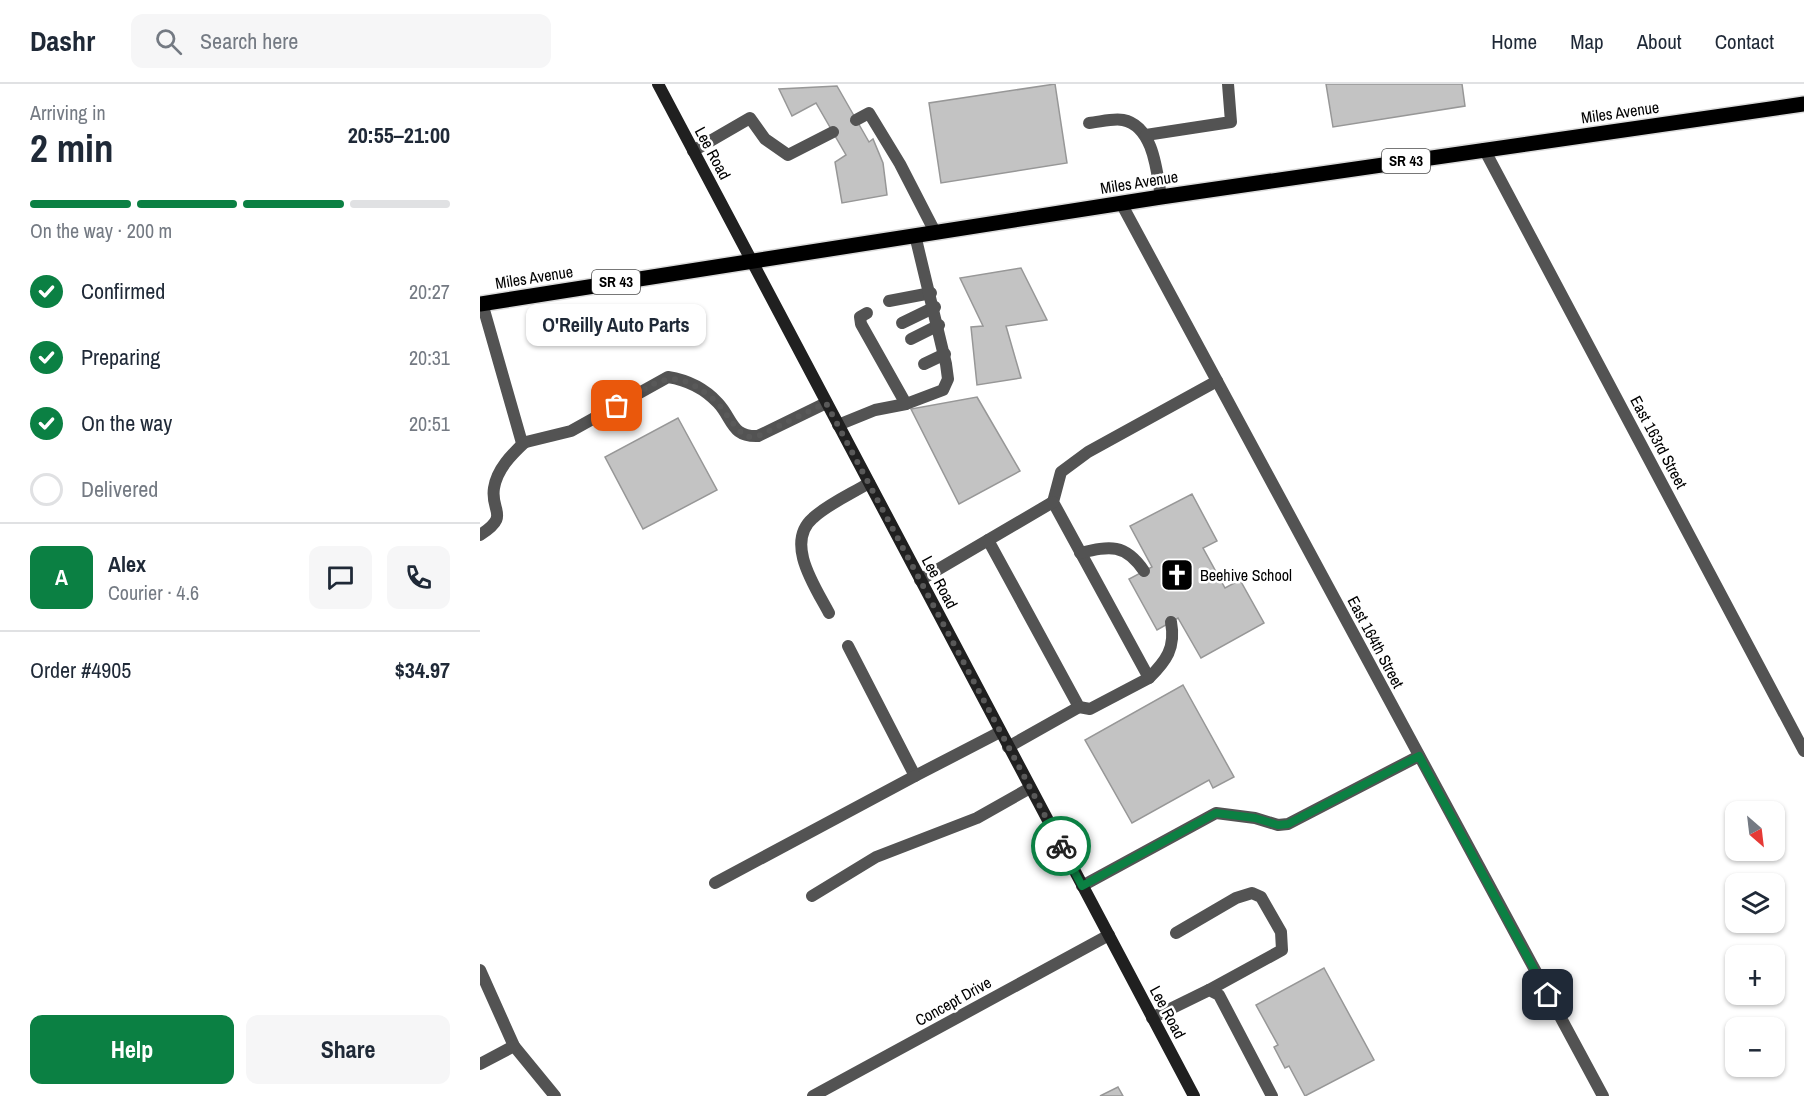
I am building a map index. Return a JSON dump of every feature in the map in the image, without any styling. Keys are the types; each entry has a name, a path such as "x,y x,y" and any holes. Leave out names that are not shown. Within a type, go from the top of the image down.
{"main road":[{"name":"Lee Road","path":"658,84 1194,1096"},
{"name":"Miles Avenue","path":"481,303 1121,203 1804,104"}],"street":[{"path":"1146,135 1231,122 1228,84"},
{"path":"856,120 869,113 900,164 935,232"},
{"path":"693,151 750,118 765,139 788,155 833,132"},
{"path":"1089,123 1124,120 1146,135 1155,162 1161,197"},
{"name":"East 163rd Street","path":"1484,149 1804,751"},
{"name":"East 164th Street","path":"1121,203 1603,1096"},
{"path":"838,425 875,410 906,404 944,390 948,379 945,354 915,235"},
{"path":"889,301 931,293"},
{"path":"481,303 522,443 525,442"},
{"path":"902,322 935,307"},
{"path":"867,313 860,317 884,355 906,404"},
{"path":"911,339 939,325"},
{"path":"924,364 945,354"},
{"path":"480,535 493,526 499,513 494,488 507,459 525,442 571,431 668,377 693,385 718,403 733,427 746,437 758,436 826,403"},
{"path":"1149,678 1053,502 1061,472 1088,452 1217,381"},
{"path":"829,613 802,556 801,543 811,519 868,483"},
{"path":"920,580 1053,502"},
{"path":"988,540 1079,707"},
{"path":"1080,553 1107,547 1124,550 1136,558 1144,571"},
{"path":"1008,747 1079,707 1090,709 1149,678 1171,652 1173,634 1171,622"},
{"path":"848,646 915,776"},
{"path":"715,883 1000,732"},
{"path":"1082,886 1216,813 1255,818 1278,825 1288,824 1419,756"},
{"path":"812,896 876,857 977,818 1030,788"},
{"path":"1152,1018 1282,950 1281,932 1261,897 1252,893 1236,898 1176,933"},
{"name":"Concept Drive","path":"813,1096 1108,935"},
{"path":"480,970 514,1046 555,1096"},
{"path":"1209,990 1218,994 1272,1096"},
{"path":"480,1064 514,1046"}],"building":[{"path":"1055,84 1067,163 941,183 929,103"},
{"path":"1326,84 1462,84 1465,106 1333,127"},
{"path":"837,86 869,142 873,139 883,163 887,195 842,203 835,162 846,155 816,103 792,116 779,89"},
{"path":"1021,268 1047,320 1006,326 1021,378 977,385 971,327 983,326 960,278"},
{"path":"977,397 1020,471 959,504 911,409"},
{"path":"678,418 717,490 643,529 605,457"},
{"name":"Beehive School","path":"1192,494 1217,541 1203,548 1225,588 1240,580 1264,623 1201,658 1178,618 1157,630 1129,579 1152,567 1130,526"},
{"path":"1183,685 1234,777 1213,788 1209,780 1132,823 1085,740"},
{"path":"1324,968 1374,1060 1305,1096 1289,1066 1285,1068 1274,1047 1278,1045 1256,1005"},
{"path":"1118,1087 1123,1096 1100,1096"}],"way so far":[{"path":"617,406 668,377 681,379 718,403 733,427 746,437 758,436 826,403 1061,846"}],"place":[{"name":"O'Reilly Auto Parts","path":"617,406"},
{"name":"Beehive School","path":"1177,575"}],"route":[{"path":"1061,846 1082,886 1216,813 1255,818 1278,825 1288,824 1310,815 1419,756 1548,995"}]}
